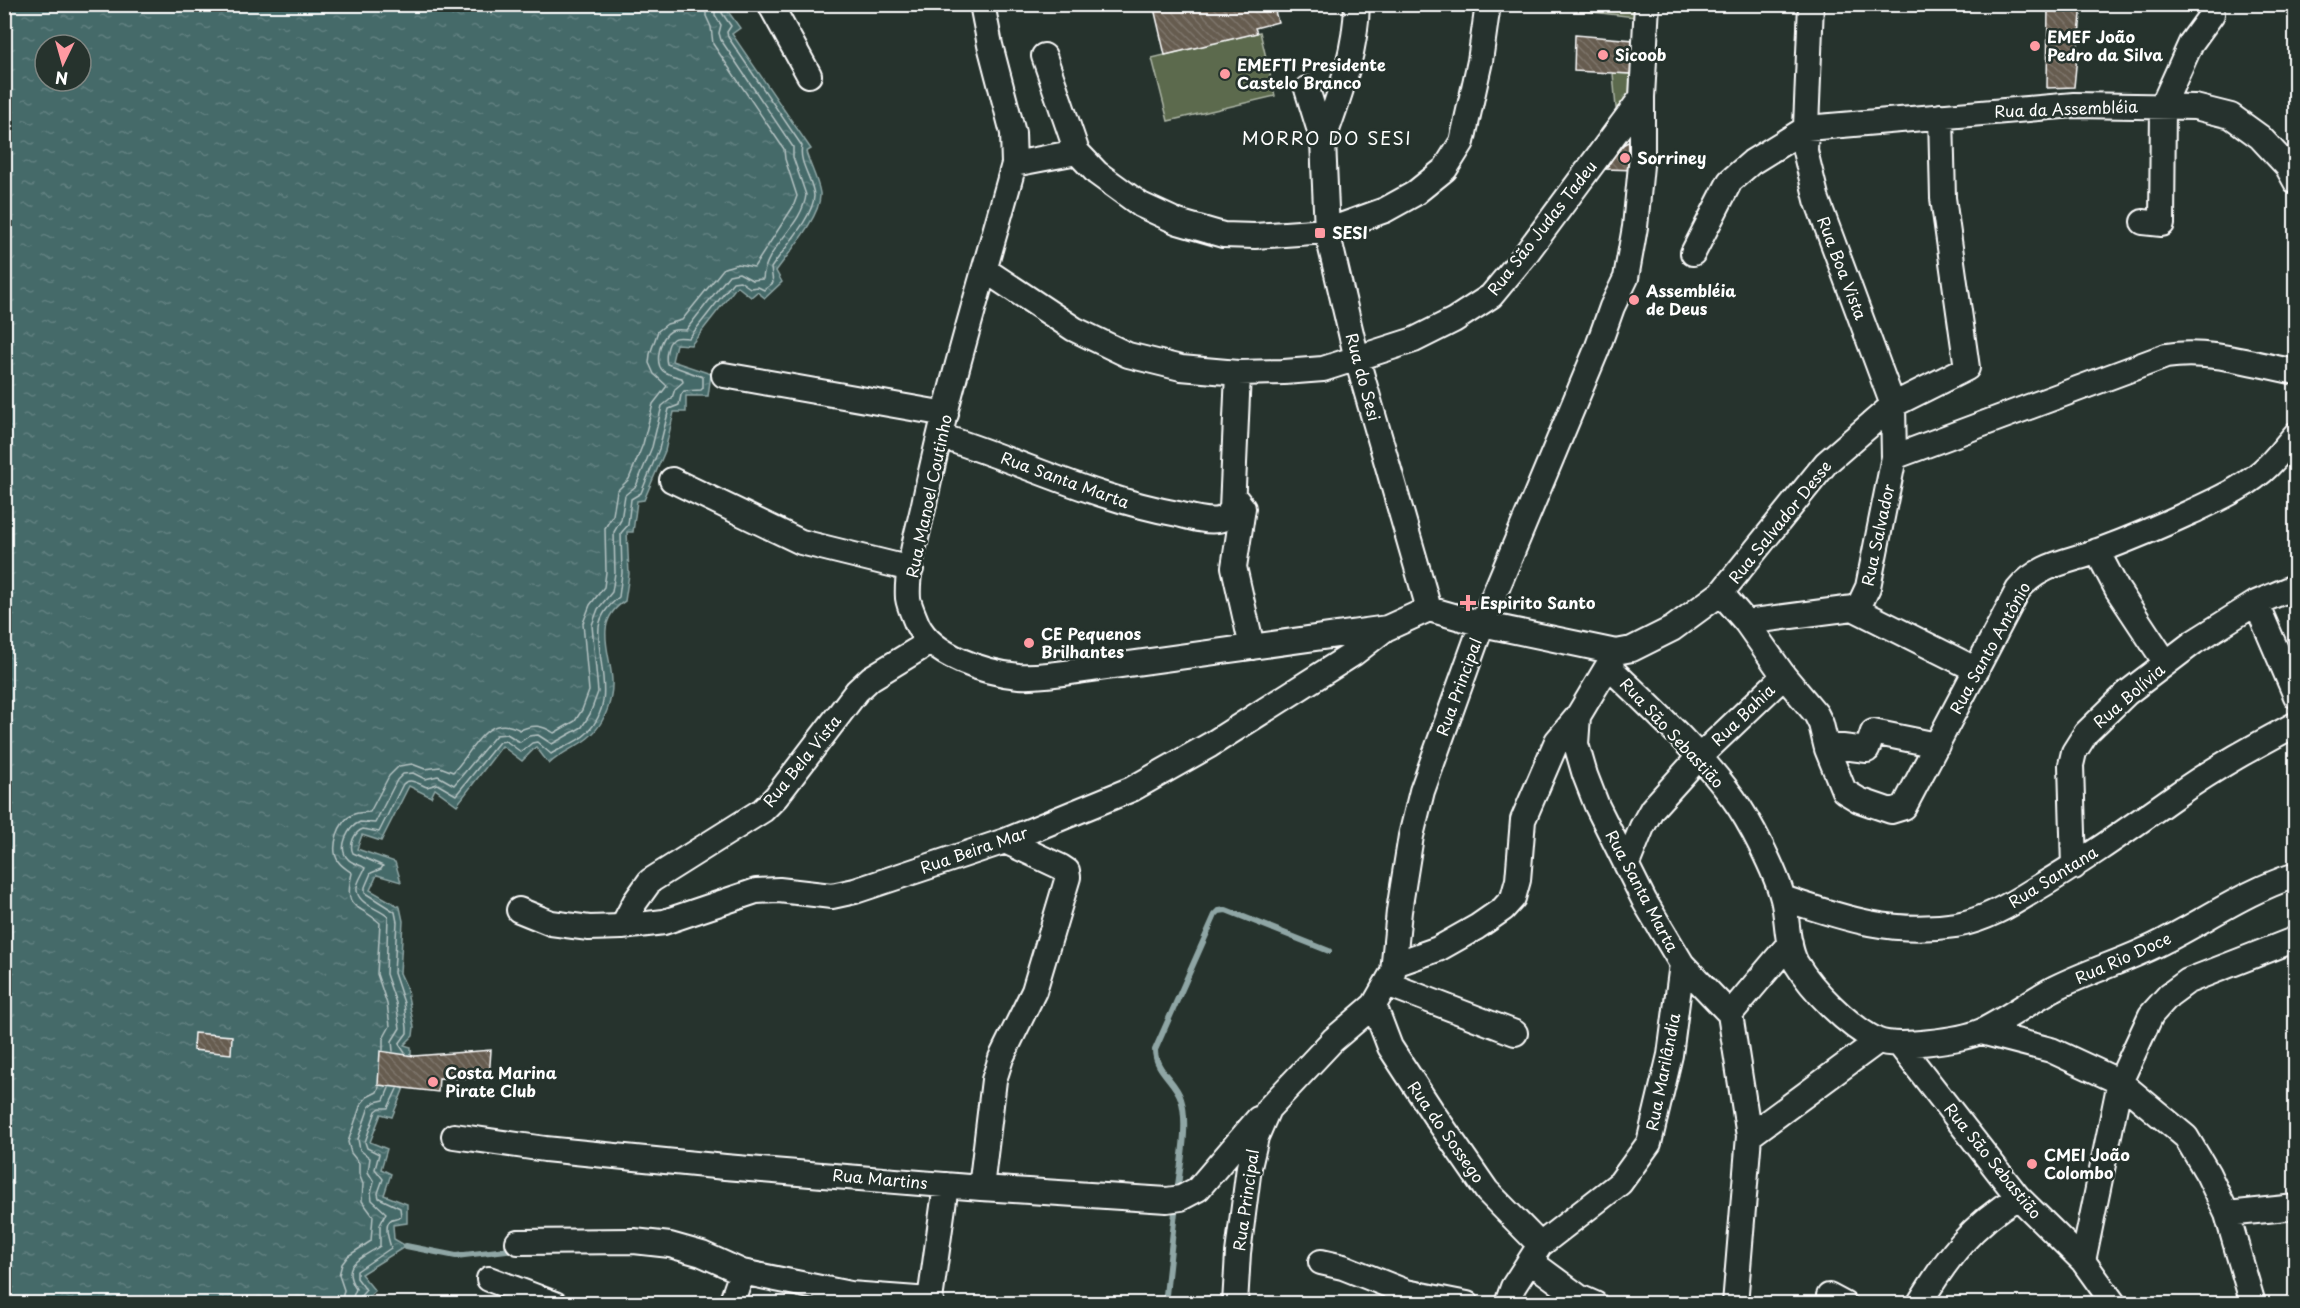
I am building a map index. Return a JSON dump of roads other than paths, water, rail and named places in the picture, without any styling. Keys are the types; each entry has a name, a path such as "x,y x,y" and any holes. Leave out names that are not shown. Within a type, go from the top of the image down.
{"street":[{"name":"Rua Manoel Coutinho","path":"982,4 990,45 1014,133 1014,164 943,425 911,568 908,599 918,626 930,642 959,660 988,670 1019,676 1042,676 1387,628 1429,609"},
{"name":"Rua do Sesi","path":"1323,141 1347,72 1357,32 1357,4"},
{"path":"1044,56 1077,152 1097,173 1141,205 1178,222 1223,235 1255,236 1327,231 1385,210 1414,194 1445,169 1462,142 1480,61 1488,4"},
{"name":"Rua Principal","path":"1235,1304 1238,1252 1256,1137 1268,1108 1334,1040 1374,1005 1391,974 1399,911 1422,791 1482,624 1626,278 1635,227 1641,165 1647,4"},
{"path":"1807,128 1810,4"},
{"path":"780,9 809,75"},
{"path":"2143,222 2162,224 2163,105 2191,43 2212,14"},
{"name":"Rua do Sesi","path":"1307,89 1323,141 1327,231 1357,359 1429,609"},
{"name":"Rua São Judas Tadeu","path":"985,270 1074,329 1128,355 1181,368 1238,373 1323,369 1414,340 1454,320 1491,296 1525,255 1642,97"},
{"name":"Rua da Assembléia","path":"1693,253 1730,181 1752,162 1807,128 2074,105 2195,107 2231,116 2260,137 2287,166 2295,182"},
{"name":"Rua Salvador Desse","path":"1612,659 1672,629 1721,593 1826,463 1893,405 1967,368 1943,198 1941,116"},
{"name":"Rua Boa Vista","path":"1807,128 1805,151 1817,200 1893,405"},
{"path":"1014,164 1077,152"},
{"path":"1893,405 1894,457 2166,356 2184,353 2205,354 2295,372"},
{"name":"Rua Santa Marta","path":"724,375 943,425 973,446 1081,489 1140,507 1219,520 1232,509 1238,373"},
{"name":"Rua Santo Antônio","path":"1824,735 1844,791 1860,800 1891,811 1904,807 2018,590 2027,579 2057,562 2097,551 2157,528 2235,491 2268,466 2295,434"},
{"name":"Rua Salvador","path":"1746,622 1853,608 1860,604 1868,587 1894,457"},
{"path":"672,480 801,542 911,568"},
{"path":"1233,496 1243,508 1234,567 1252,647"},
{"path":"2097,551 2118,589 2166,663"},
{"name":"Rua Bolívia","path":"2074,867 2071,765 2074,752 2086,733 2127,693 2194,642 2256,603 2295,586"},
{"path":"1721,593 1746,622 1784,676"},
{"path":"2256,603 2295,696"},
{"path":"1853,608 1977,670"},
{"path":"1429,609 1612,659"},
{"name":"Rua Beira Mar","path":"519,910 551,923 590,928 622,927 664,922 756,891 779,890 832,896 855,891 1005,841 1142,783 1210,745 1343,660 1387,628"},
{"name":"Rua Bela Vista","path":"622,927 635,902 650,881 764,810 857,692 872,678 930,642"},
{"name":"Rua Santa Marta","path":"1612,659 1578,716 1576,744 1585,775 1597,806 1645,902 1682,964 1730,1014"},
{"name":"Rua São Sebastião","path":"1612,659 1734,799 1761,847 1783,898 1790,943 1796,962 1824,998 1848,1021 1889,1042 2018,1197 2082,1262 2114,1304"},
{"name":"Rua Bahia","path":"1627,864 1652,809 1699,758 1784,676 1816,714 1824,735"},
{"path":"1391,974 1494,915 1513,898 1518,880 1524,820 1557,741 1578,716"},
{"name":"Rua Santana","path":"1783,898 1848,920 1882,926 1917,928 1958,924 1996,913 2074,867 2225,762 2295,724"},
{"path":"1824,735 1867,750 1873,732 1937,746"},
{"path":"981,1188 994,1080 1001,1058 1034,991 1068,877 1067,871 1061,867 1005,841"},
{"name":"Rua Rio Doce","path":"1889,1042 1950,1040 1981,1032 2055,988 2165,941 2251,893 2295,875"},
{"path":"2082,1262 2120,1082 2151,1015 2169,995 2188,981 2295,939"},
{"path":"1735,1304 1749,1136 1730,1014 1790,943"},
{"name":"Rua Marilândia","path":"1507,1304 1513,1287 1535,1253 1620,1183 1649,1143 1670,1055 1682,964"},
{"path":"1391,974 1515,1033"},
{"name":"Rua do Sossego","path":"1374,1005 1390,1047 1487,1191 1535,1253 1579,1297 1595,1304"},
{"path":"1981,1032 2050,1050 2120,1082 2186,1137 2208,1174 2227,1214 2253,1304"},
{"path":"1749,1136 1889,1042"},
{"name":"Rua Martins","path":"454,1136 545,1149 981,1188 1152,1200 1181,1198 1198,1190 1268,1108"},
{"path":"518,1242 634,1240 670,1245 702,1254 742,1272 850,1294 931,1302 946,1185"},
{"path":"1919,1304 1961,1242 1993,1212 2018,1197"},
{"path":"2227,1214 2295,1207"},
{"path":"1321,1262 1342,1267 1406,1292 1467,1304"},
{"path":"731,1304 742,1272"},
{"path":"489,1279 555,1304"}],"water":[{"path":"5,5 733,5 727,10 740,28 732,34 811,149 806,152 819,188 819,202 810,223 776,271 782,282 765,298 757,292 751,297 737,286 691,345 676,344 672,361 711,374 708,396 686,396 686,412 674,412 665,451 644,500 637,501 633,532 627,532 629,574 625,601 614,611 608,621 606,633 612,682 609,705 602,721 584,741 549,764 536,747 522,761 502,746 457,805 435,789 431,797 409,786 381,841 362,835 357,849 395,862 401,882 377,875 370,890 400,907 403,921 400,973 406,986 414,1027 413,1036 404,1045 411,1047 406,1083 392,1117 381,1114 370,1142 387,1149 381,1169 391,1174 384,1195 407,1204 407,1223 393,1225 394,1239 406,1246 361,1274 375,1291 362,1303 5,1304"}],"waterway":[{"path":"1177,1193 1183,1145 1183,1109 1175,1087 1158,1064 1155,1050 1215,915 1219,911 1226,910 1329,951"},
{"path":"1165,1304 1176,1203"},
{"path":"406,1246 456,1256 515,1249"}],"place":[{"name":"EMEF João Pedro da Silva","path":"2035,46"},
{"name":"Sicoob","path":"1603,55"},
{"name":"EMEFTI Presidente Castelo Branco","path":"1225,74"},
{"name":"Sorriney","path":"1625,158"},
{"name":"SESI","path":"1320,233"},
{"name":"Assembléia de Deus","path":"1634,300"},
{"name":"Espirito Santo","path":"1468,603"},
{"name":"CE Pequenos Brilhantes","path":"1029,643"},
{"name":"Costa Marina Pirate Club","path":"433,1082"},
{"name":"CMEI João Colombo","path":"2032,1164"}],"district":[{"name":"MORRO DO SESI","path":"1327,139"}]}
